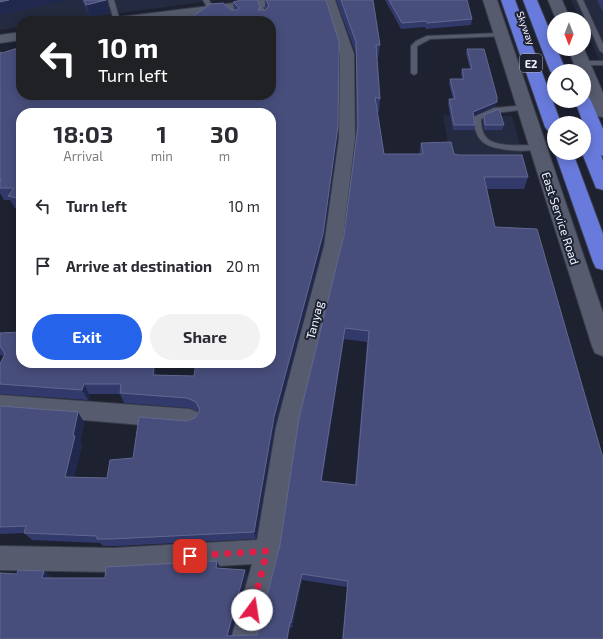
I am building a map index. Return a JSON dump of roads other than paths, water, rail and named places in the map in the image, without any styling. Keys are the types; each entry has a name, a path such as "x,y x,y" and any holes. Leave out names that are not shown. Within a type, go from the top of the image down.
{"highway":[{"name":"E2","path":"508,0 550,116"},
{"name":"Skyway","path":"516,0 559,116"},
{"name":"Skyway","path":"530,0 555,64"},
{"path":"541,0 547,14"},
{"path":"586,108 603,150"},
{"path":"591,153 603,183"},
{"path":"567,160 603,262"},
{"path":"576,160 603,235"}],"main road":[{"name":"East Service Road","path":"490,0 603,346"},
{"path":"555,0 560,12"},
{"path":"577,61 603,112"}],"street":[{"path":"156,16 288,0"},
{"name":"Tanyag","path":"244,639 267,551 287,428 333,246 347,138 347,54 329,0"},
{"path":"0,39 16,37"},
{"path":"0,404 190,419"},
{"path":"0,558 113,560 267,551"}],"lane":[{"path":"114,0 111,0 116,16"},
{"path":"580,0 603,51"},
{"path":"259,4 264,16"},
{"path":"414,73 414,46 423,39 429,37 502,35"},
{"path":"577,61 603,63"},
{"path":"525,107 491,111 483,114 477,118 480,133 486,142 497,146 538,147"}]}
